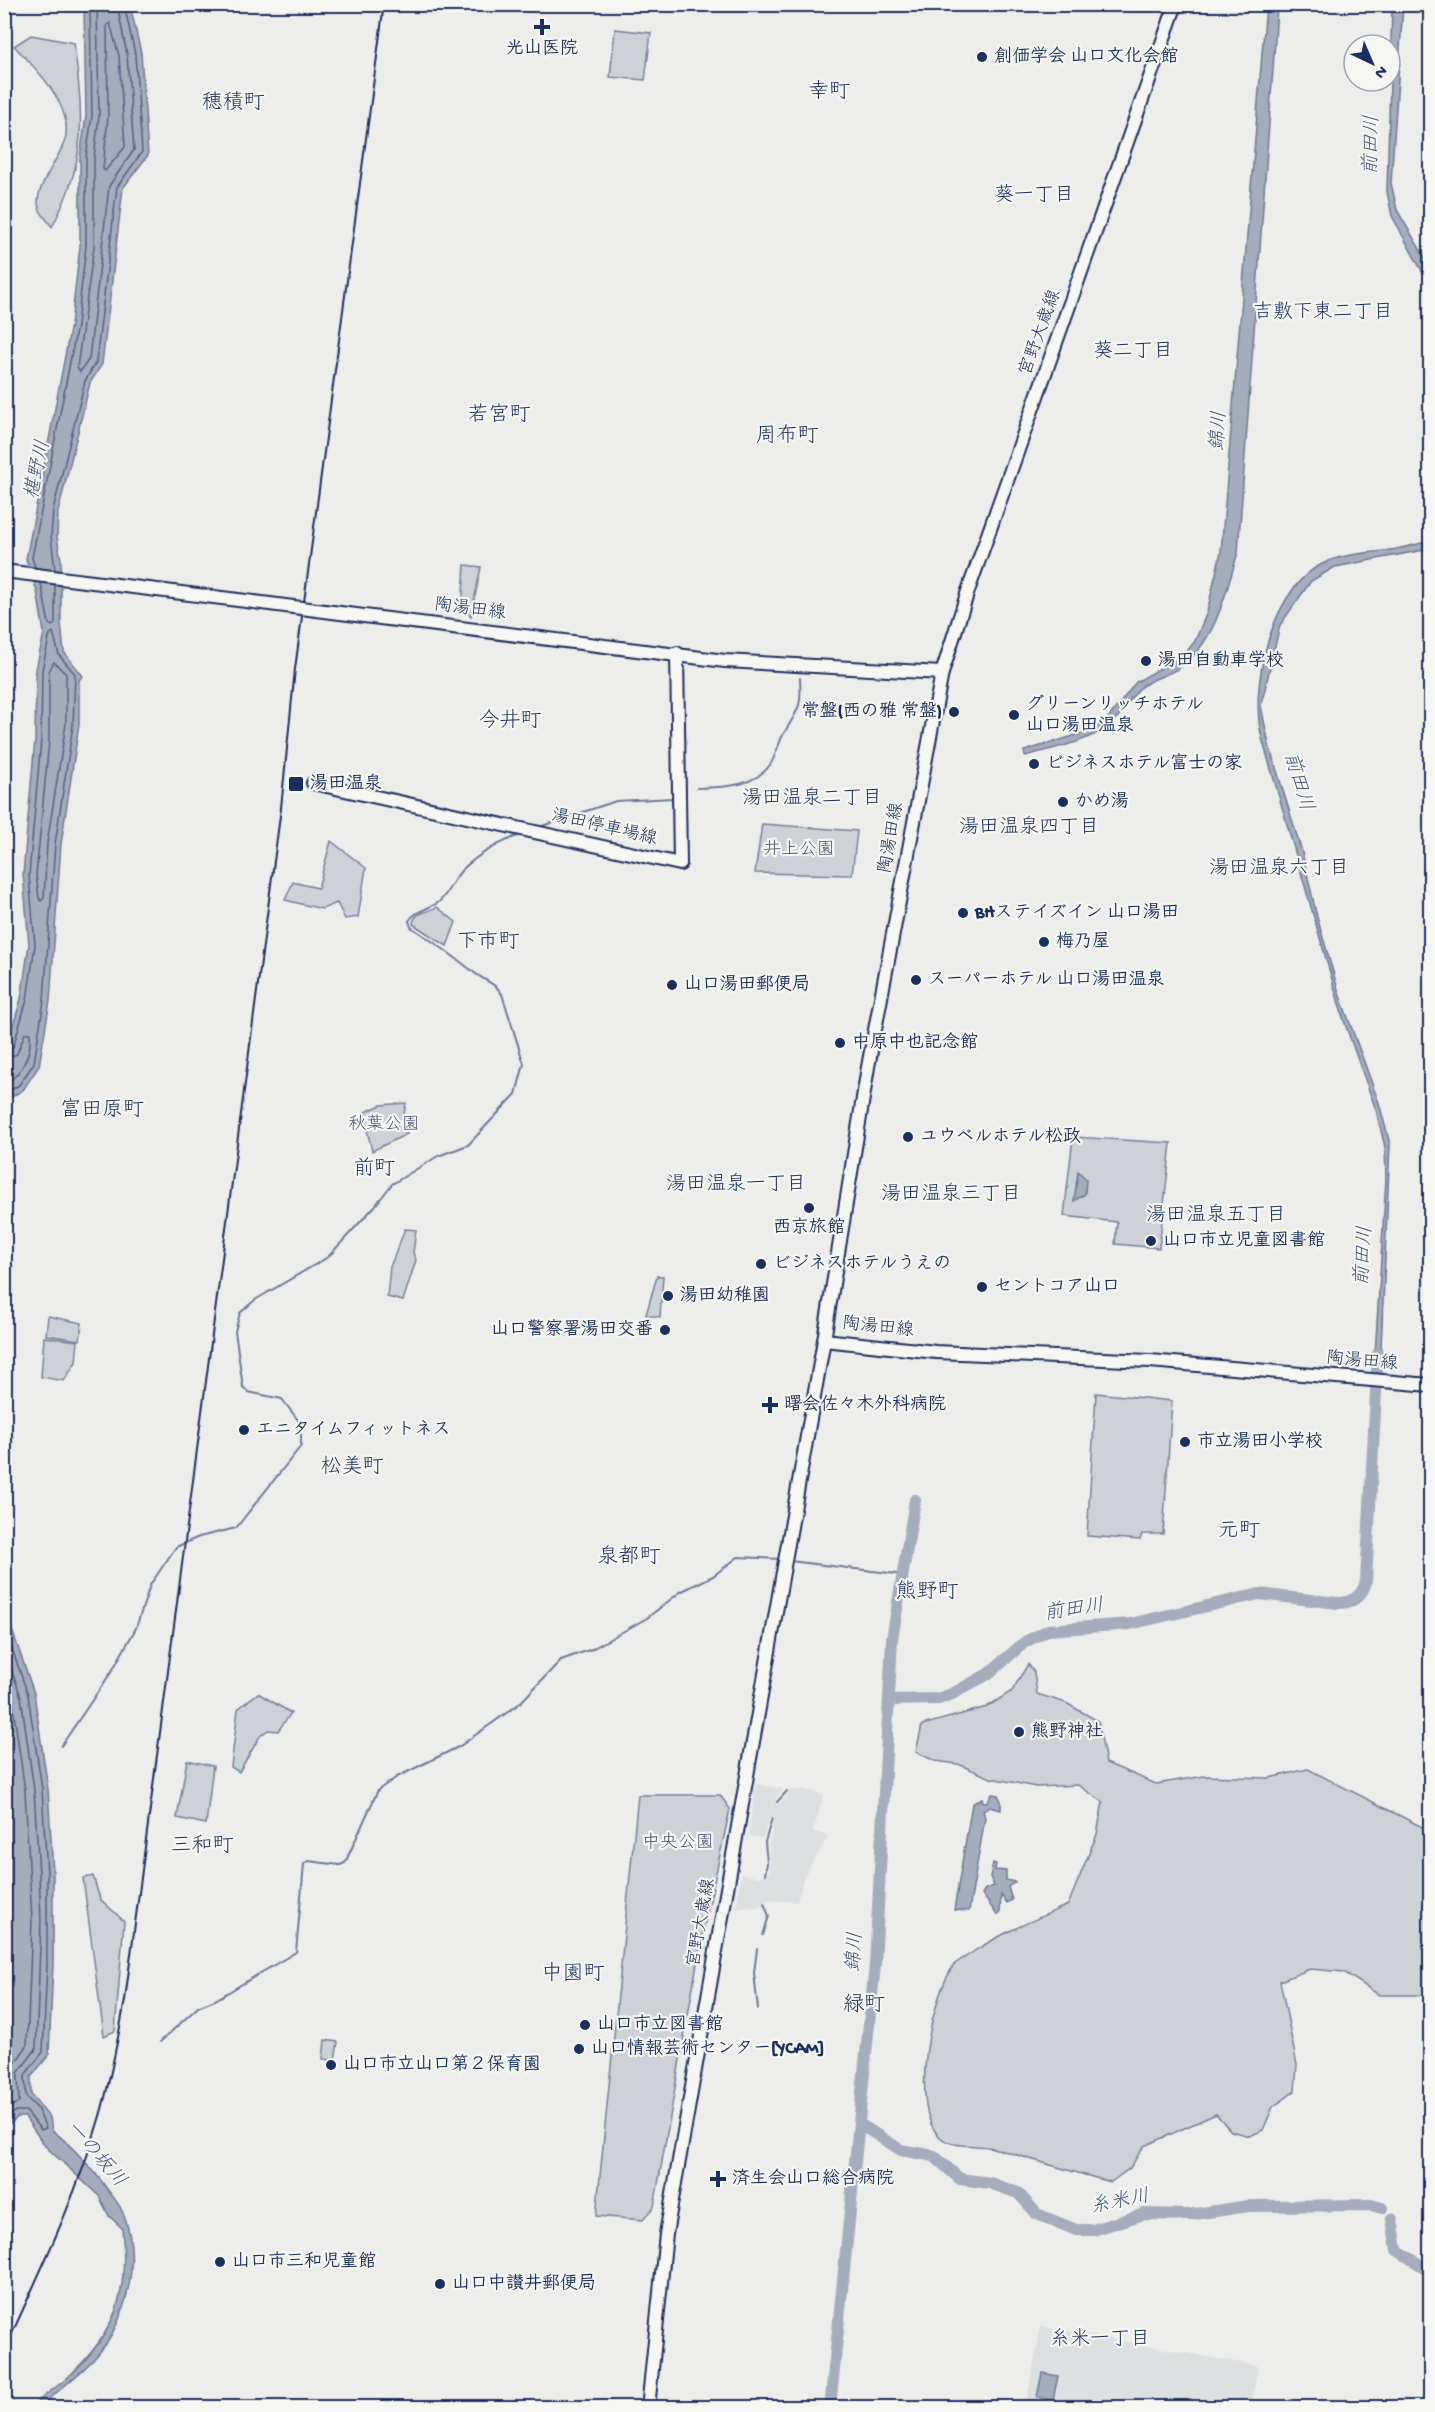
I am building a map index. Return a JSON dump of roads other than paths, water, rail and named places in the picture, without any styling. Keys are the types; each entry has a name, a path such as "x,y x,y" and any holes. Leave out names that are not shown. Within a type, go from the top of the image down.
{"main road":[{"name":"宮野大歳線","path":"942,673 968,591 1176,4"},
{"name":"陶湯田線","path":"4,571 677,653 725,661 942,673 868,1067 824,1340 936,1352 1150,1361 1431,1385"},
{"name":"湯田停車場線","path":"313,783 680,864 677,653"},
{"name":"宮野大歳線","path":"648,2408 666,2234 824,1340"}],"water":[{"path":"84,5 130,5 141,53 148,155 123,188 102,364 90,383 58,512 57,537 61,560 61,623 64,652 83,676 79,680 79,725 61,844 50,1001 39,1066 23,1090 5,1101 5,1052 21,999 29,944 23,874 35,740 36,669 44,633 37,591 26,559 71,325 80,246 80,157 86,116"},
{"path":"1266,5 1277,5 1275,41 1238,552 1224,600 1211,631 1192,657 1179,668 1139,689 1117,718 1107,726 1086,739 1025,756 1024,751 1093,730 1109,717 1136,682 1184,655 1195,641 1207,612 1221,552"},
{"path":"1392,5 1403,5 1401,33 1391,33"},
{"path":"1390,93 1397,93 1391,183 1397,210 1430,266 1430,286 1392,216 1387,192"},
{"path":"1430,541 1429,549 1335,567 1311,581 1280,625 1261,706 1269,745 1302,852 1317,917 1340,996 1379,1103 1390,1144 1380,1371 1374,1370 1386,1179 1385,1147 1376,1110 1344,1021 1262,738 1258,695 1261,670 1275,622 1286,600 1299,582 1315,568 1333,559"},
{"path":"1078,1171 1086,1179 1085,1194 1074,1201"},
{"path":"4,1607 34,1693 48,1789 53,1873 53,1964 49,2055 31,2077 31,2095 50,2117 52,2131 87,2164 119,2206 129,2231 131,2250 131,2270 123,2309 106,2344 87,2366 39,2408 32,2407 84,2361 108,2328 121,2293 124,2252 122,2228 109,2216 99,2196 45,2146 25,2117 18,2117 5,2128"},
{"path":"992,1794 998,1795 1001,1810 989,1807 983,1810 985,1818 969,1911 954,1910 972,1804 982,1798 983,1802 987,1802"},
{"path":"993,1863 996,1864 995,1870 1006,1871 1006,1880 1015,1882 1008,1887 1012,1900 1007,1903 1001,1895 1000,1913 997,1915 982,1894 985,1889 994,1886 990,1877"},
{"path":"1042,2373 1058,2376 1053,2400 1037,2397"}],"waterway":[{"path":"697,788 737,785 763,773 770,765 798,708 800,678"},
{"path":"536,828 616,801 674,798"},
{"path":"61,1746 112,1671 136,1628 150,1585 176,1547 199,1537 236,1528 301,1446 301,1424 282,1399 248,1392 243,1387 235,1331 240,1313 255,1300 328,1257 392,1184 438,1156 468,1145 516,1094 524,1064 502,994 494,985 411,927 409,921 415,914 440,901 468,864 499,844 523,834"},
{"name":"前田川","path":"889,1700 938,1699 952,1694 988,1674 1025,1642 1048,1630 1130,1624 1259,1594 1338,1603 1356,1598 1366,1582 1378,1354"},
{"name":"錦川","path":"830,2408 875,1965 892,1639 915,1500"},
{"path":"160,2042 198,2007 217,1999 296,1952 304,1864 308,1861 340,1865 345,1863 378,1790 397,1777 460,1746 519,1704 561,1660 592,1649 647,1618 680,1592 713,1576 738,1557 781,1559"},
{"path":"790,1561 897,1574 906,1566"},
{"path":"777,1802 787,1791"},
{"path":"765,1874 767,1863 765,1842 772,1818"},
{"path":"763,1935 769,1916 764,1903"},
{"path":"757,1949 754,1973 758,2009"},
{"name":"糸米川","path":"861,2125 901,2150 934,2156 960,2179 990,2183 1018,2193 1037,2214 1076,2230 1093,2230 1144,2214 1189,2215 1248,2206 1371,2205 1382,2208"},
{"name":"糸米川","path":"1392,2219 1397,2250 1430,2271"}],"railway":[{"path":"4,2351 80,2176 108,2087 125,2000 281,808 295,669 384,4"}],"place":[{"name":"光山医院","path":"542,27"},
{"name":"創価学会 山口文化会館","path":"982,57"},
{"name":"湯田自動車学校","path":"1146,661"},
{"name":"常盤(西の雅 常盤)","path":"954,712"},
{"name":"グリーンリッチホテル 山口湯田温泉","path":"1014,715"},
{"name":"ビジネスホテル富士の家","path":"1034,764"},
{"name":"湯田温泉","path":"296,784"},
{"name":"かめ湯","path":"1063,802"},
{"name":"BHステイズイン 山口湯田","path":"963,913"},
{"name":"梅乃屋","path":"1044,942"},
{"name":"スーパーホテル 山口湯田温泉","path":"916,980"},
{"name":"山口湯田郵便局","path":"672,985"},
{"name":"中原中也記念館","path":"840,1043"},
{"name":"ユウベルホテル松政","path":"908,1137"},
{"name":"西京旅館","path":"809,1208"},
{"name":"山口市立児童図書館","path":"1151,1241"},
{"name":"ビジネスホテルうえの","path":"761,1264"},
{"name":"セントコア山口","path":"982,1287"},
{"name":"湯田幼稚園","path":"668,1296"},
{"name":"山口警察署湯田交番","path":"665,1330"},
{"name":"曙会佐々木外科病院","path":"770,1405"},
{"name":"エニタイムフィットネス","path":"244,1430"},
{"name":"市立湯田小学校","path":"1185,1442"},
{"name":"熊野神社","path":"1019,1732"},
{"name":"山口市立図書館","path":"585,2025"},
{"name":"山口情報芸術センター[YCAM]","path":"579,2049"},
{"name":"山口市立山口第２保育園","path":"331,2065"},
{"name":"済生会山口総合病院","path":"718,2179"},
{"name":"山口市三和児童館","path":"220,2262"},
{"name":"山口中讃井郵便局","path":"440,2284"}],"district":[{"name":"幸町","path":"829,93"},
{"name":"穂積町","path":"233,104"},
{"name":"葵一丁目","path":"1034,196"},
{"name":"吉敷下東二丁目","path":"1323,313"},
{"name":"葵二丁目","path":"1133,352"},
{"name":"若宮町","path":"499,416"},
{"name":"周布町","path":"787,437"},
{"name":"今井町","path":"510,722"},
{"name":"湯田温泉二丁目","path":"812,799"},
{"name":"湯田温泉四丁目","path":"1029,828"},
{"name":"湯田温泉六丁目","path":"1279,869"},
{"name":"下市町","path":"488,943"},
{"name":"富田原町","path":"102,1111"},
{"name":"前町","path":"374,1170"},
{"name":"湯田温泉一丁目","path":"736,1185"},
{"name":"湯田温泉三丁目","path":"951,1195"},
{"name":"湯田温泉五丁目","path":"1216,1216"},
{"name":"松美町","path":"352,1468"},
{"name":"元町","path":"1239,1532"},
{"name":"泉都町","path":"629,1558"},
{"name":"熊野町","path":"927,1593"},
{"name":"三和町","path":"202,1847"},
{"name":"中園町","path":"573,1975"},
{"name":"緑町","path":"864,2006"},
{"name":"糸米一丁目","path":"1100,2340"}],"water label":[{"name":"椹野川","path":"39,470"},
{"name":"一の坂川","path":"95,2155"}],"park label":[{"name":"井上公園","path":"799,850"},
{"name":"秋葉公園","path":"384,1125"},
{"name":"中央公園","path":"678,1843"}]}
